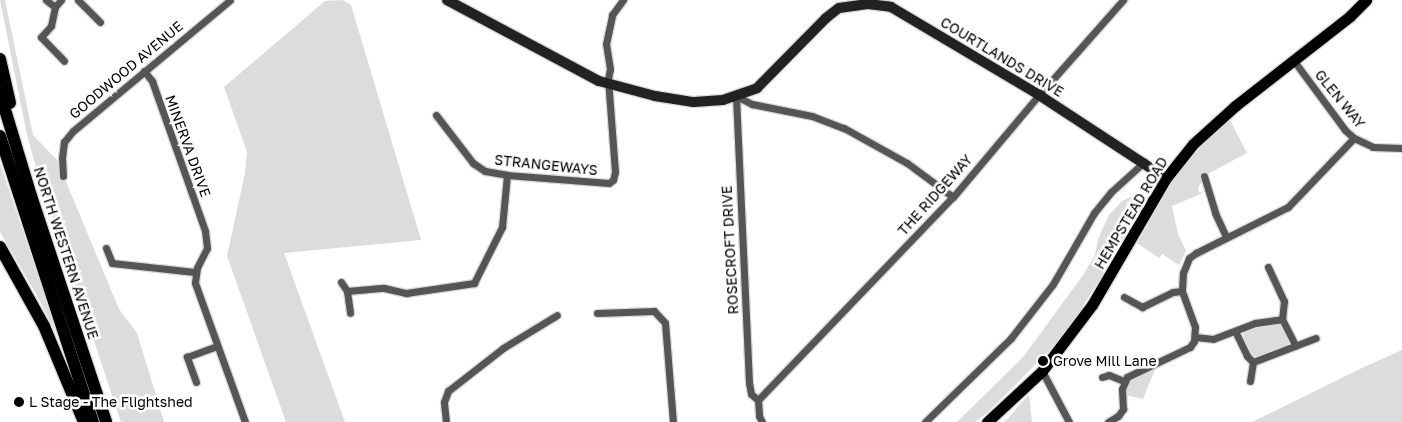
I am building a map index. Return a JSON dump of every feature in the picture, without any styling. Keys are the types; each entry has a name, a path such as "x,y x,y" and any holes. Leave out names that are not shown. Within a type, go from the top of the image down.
{"highway":[{"path":"0,59 21,163"},
{"name":"NORTH WESTERN AVENUE","path":"0,93 106,422"},
{"name":"NORTH WESTERN AVENUE","path":"0,136 94,422"},
{"path":"0,247 44,326 84,422"}],"main road":[{"name":"HEMPSTEAD ROAD","path":"987,422 1042,371 1106,284 1166,178 1193,144 1214,124 1366,0"}],"street":[{"path":"46,0 55,7"},
{"path":"61,0 55,7 51,26 41,37 64,61"},
{"path":"78,0 100,22"},
{"name":"GOODWOOD AVENUE","path":"63,176 62,158 64,142 72,131 230,0"},
{"path":"609,84 610,69 606,37 612,15 623,0"},
{"name":"THE RIDGEWAY","path":"758,400 952,197 1038,95 1123,0"},
{"name":"COURTLANDS DRIVE","path":"452,1 588,76 609,84 678,101 707,102 736,96 760,85 839,8 868,4 891,7 1038,95 1166,178"},
{"name":"GLEN WAY","path":"1294,60 1345,130 1354,138 1373,147 1402,148"},
{"name":"MINERVA DRIVE","path":"144,71 152,81 204,231 207,248 195,272"},
{"name":"STRANGEWAYS","path":"436,115 473,163 485,171 605,184 611,182 615,172 609,84"},
{"path":"736,96 752,104 812,116 844,128 907,163 952,197"},
{"name":"ROSECROFT DRIVE","path":"736,96 749,383 751,394 758,400 762,422"},
{"path":"1108,422 1118,416 1123,409 1122,393 1124,381 1133,372 1190,347 1195,337 1195,327 1182,290 1183,273 1189,258 1294,202 1354,138"},
{"name":"HEMPSTEAD ROAD","path":"925,422 1011,338 1053,284 1094,213 1111,192 1144,162"},
{"path":"347,291 384,288 406,293 474,283 502,226 508,175"},
{"path":"1204,176 1215,213 1226,237"},
{"path":"106,248 112,263 195,272 196,289 245,422"},
{"path":"1268,267 1284,301 1282,319 1296,346"},
{"path":"341,282 347,291 350,312"},
{"path":"1124,297 1142,307 1173,292 1182,290"},
{"path":"597,312 654,311 665,323 673,422"},
{"path":"446,422 444,402 448,391 503,348 557,315"},
{"path":"1195,337 1212,339 1270,319 1282,319"},
{"path":"1235,331 1247,356 1253,362"},
{"path":"1253,362 1316,338"},
{"path":"196,382 187,356 217,346"},
{"path":"1250,381 1253,362"},
{"path":"1042,371 1069,422"},
{"path":"1102,377 1109,375 1124,381"}],"shaded area":[{"path":"0,0 5,0 33,135 57,160 119,309 137,333 164,422 121,422 38,174 27,135"},
{"path":"343,0 351,5 421,240 284,253 345,422 286,422 227,256 245,173 247,152 224,87 325,1"},
{"path":"1230,120 1247,153 1202,177 1198,188 1199,192 1203,193 1172,206 1178,234 1186,251 1179,265 1162,254 1159,258 1137,243 1178,171 1215,132"},
{"path":"0,163 52,318 55,331 0,232"},
{"path":"1135,195 1141,196 1142,203 1105,271 1072,323 1050,350 988,412 975,422 957,422 1024,356 1083,275 1095,255 1098,239 1109,215 1122,201"},
{"path":"1279,322 1283,326 1289,342 1288,345 1258,357 1253,356 1243,337 1244,331"},
{"path":"1402,350 1402,422 1252,422 1364,367"},
{"path":"1156,367 1143,399 1126,395 1127,385 1130,380"},
{"path":"1029,394 1032,422 1005,422"}],"place":[{"name":"Grove Mill Lane","path":"1043,361"},
{"name":"L Stage - The Flightshed","path":"19,402"}]}
